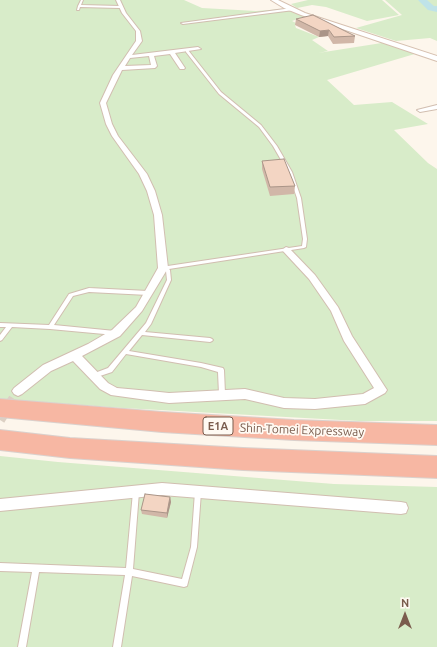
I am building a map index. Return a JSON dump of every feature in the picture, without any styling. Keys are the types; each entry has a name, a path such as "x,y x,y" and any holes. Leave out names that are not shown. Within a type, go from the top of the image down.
{"highway":[{"name":"Shin-Tomei Expressway","path":"0,408 170,423 294,430 437,435"},
{"path":"0,440 70,448 243,459 437,467"}],"street":[{"path":"274,0 292,10 437,59"},
{"path":"18,391 47,368 75,356 116,333 139,310 163,268 158,214 150,191 143,174 115,136 109,124 103,103 116,75 139,41 140,35 135,24 119,3"},
{"path":"183,23 292,10"},
{"path":"272,12 280,18"},
{"path":"249,15 256,21"},
{"path":"159,47 169,53 182,68"},
{"path":"128,57 198,49"},
{"path":"121,68 153,68 154,66 151,55"},
{"path":"420,110 437,107"},
{"path":"75,356 104,386 115,392 169,398 222,394 245,394 284,403 315,404 365,399 381,390 348,338 336,310 312,277 286,250"},
{"path":"0,505 162,489 402,508"}],"lane":[{"path":"82,0 79,8 119,3"},
{"path":"163,268 304,247 305,239 299,198 290,172 274,146 260,126 220,93 187,51"},
{"path":"93,376 110,370 148,324 169,280 168,270 163,268"},
{"path":"50,326 72,295 90,290 148,293"},
{"path":"0,326 50,326 116,333"},
{"path":"0,339 10,326"},
{"path":"140,333 210,340"},
{"path":"125,352 201,365 221,370 222,394"},
{"path":"116,647 129,573 136,492"},
{"path":"0,567 129,573 184,584 194,547 198,492"},
{"path":"22,647 36,568"}],"green space":[{"path":"0,0 184,0 202,8 256,11 282,9 291,10 306,16 292,21 298,24 295,25 296,28 319,37 312,40 328,51 318,53 388,42 418,53 327,80 354,105 392,102 428,124 394,130 428,163 437,169 437,421 359,421 123,408 0,399"},
{"path":"308,0 382,0 399,15 367,21 326,7 312,5 297,8 291,4"},
{"path":"385,0 437,0 437,41 430,38 396,41 356,28 402,15"},
{"path":"0,456 334,484 437,487 437,647 0,647"}],"building":[{"path":"313,15 355,36 334,37 329,30 320,31 296,19"},
{"path":"284,159 295,186 270,187 262,161"},
{"path":"145,494 170,497 167,513 141,510"}],"waterway":[{"path":"422,0 431,8 437,9"}],"tunnel":[{"path":"0,420 18,391"}]}
